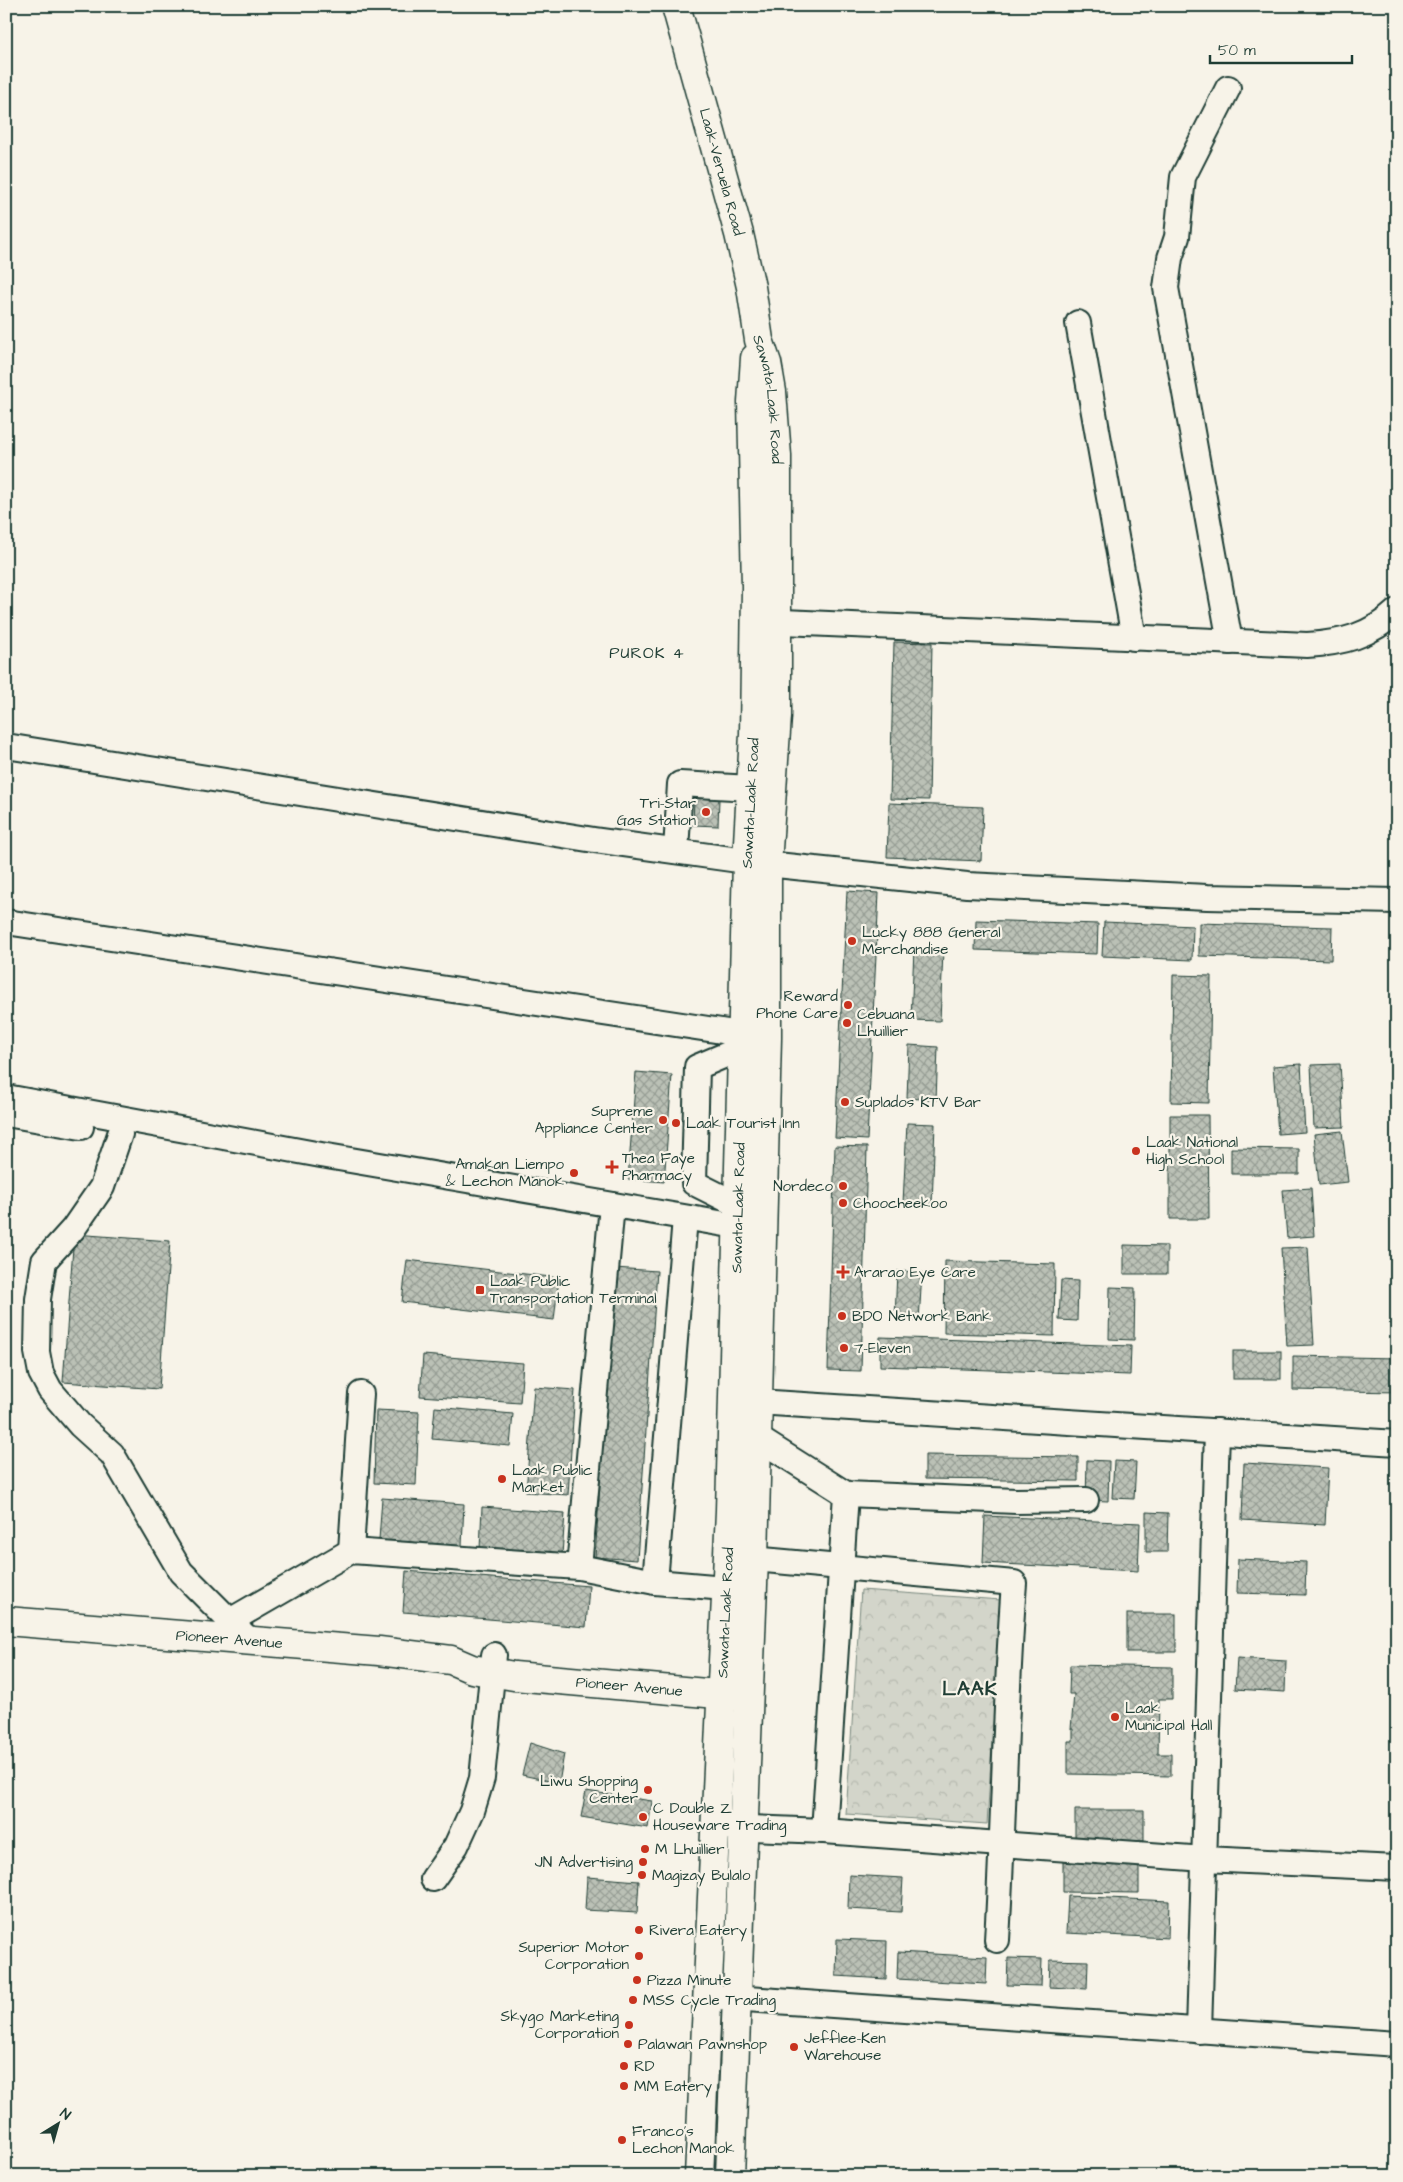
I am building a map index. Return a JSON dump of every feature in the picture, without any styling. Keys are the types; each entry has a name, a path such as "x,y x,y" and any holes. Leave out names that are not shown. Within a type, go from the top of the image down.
{"main road":[{"name":"Laak-Veruela Road","path":"676,6 739,234 759,340"},
{"name":"Sawata-Laak Road","path":"757,862 751,788 767,621 776,456 772,392 767,363 759,340"},
{"name":"Sawata-Laak Road","path":"699,2176 725,1588 748,1229 751,1040 757,862 777,716 767,621"},
{"name":"Sawata-Laak Road","path":"730,2176 754,1559 757,1402 748,1229 751,1040"},
{"name":"Pioneer Avenue","path":"6,1621 249,1640 451,1660 472,1669 493,1664 749,1688"}],"street":[{"path":"1228,88 1183,177 1177,237 1170,258 1166,288 1230,642"},
{"path":"1078,323 1134,638"},
{"path":"767,621 1307,645 1331,644 1352,639 1371,631 1397,611"},
{"path":"6,746 757,862 986,886 1197,897 1397,902"},
{"path":"676,851 680,784 751,788"},
{"path":"6,922 751,1040"},
{"path":"748,1229 694,1183 694,1173 697,1067 751,1040"},
{"path":"6,1096 611,1213 684,1226 748,1229"},
{"path":"6,1114 611,1213"},
{"path":"120,1134 102,1187 73,1229 44,1261 38,1298 36,1352 42,1373 50,1390 80,1425 112,1454 172,1560 249,1640"},
{"path":"579,1567 611,1213"},
{"path":"655,1582 684,1226"},
{"path":"351,1551 362,1394"},
{"path":"757,1402 1397,1443"},
{"path":"1200,2031 1216,1431"},
{"path":"756,1436 846,1494 1016,1501 1086,1500"},
{"path":"824,1831 846,1494"},
{"path":"230,1621 351,1551 579,1567 655,1582 725,1588"},
{"path":"754,1559 1014,1583 1006,1709 1003,1845 997,1940"},
{"path":"433,1879 456,1846 472,1811 482,1778 493,1664"},
{"path":"714,1826 824,1831 1205,1859 1397,1868"},
{"path":"706,1996 1397,2044"},
{"path":"699,2176 710,2176"}],"green space":[{"path":"861,1590 1001,1600 987,1824 846,1814"}],"building":[{"path":"894,642 932,643 929,800 890,799"},
{"name":"Tri-Star Gas Station","path":"694,798 719,799 718,826 693,825"},
{"path":"889,803 983,807 981,861 887,857"},
{"path":"847,891 879,893 867,1140 835,1138"},
{"path":"976,920 1098,924 1097,954 975,950"},
{"path":"1104,922 1193,926 1192,960 1102,956"},
{"path":"1199,923 1332,927 1331,960 1199,956"},
{"path":"914,949 943,951 940,1021 911,1020"},
{"path":"1173,975 1211,976 1209,1103 1171,1102"},
{"path":"909,1045 938,1047 936,1100 907,1098"},
{"path":"1301,1064 1305,1132 1278,1134 1273,1066"},
{"path":"1340,1064 1344,1127 1314,1128 1311,1065"},
{"path":"636,1072 672,1075 664,1182 628,1179"},
{"path":"1170,1115 1208,1115 1209,1219 1170,1219"},
{"path":"907,1123 935,1124 932,1205 903,1203"},
{"path":"1342,1131 1348,1182 1319,1185 1314,1134"},
{"path":"835,1146 867,1147 861,1371 828,1370"},
{"path":"1231,1148 1299,1149 1299,1174 1231,1174"},
{"path":"1311,1188 1314,1236 1287,1238 1283,1190"},
{"path":"74,1234 170,1241 159,1389 63,1382"},
{"path":"1124,1245 1167,1246 1167,1274 1124,1274"},
{"path":"1308,1247 1314,1345 1287,1346 1281,1248"},
{"name":"Laak Public Transportation Terminal","path":"407,1260 559,1278 554,1320 402,1302"},
{"path":"945,1261 1055,1264 1054,1336 944,1333"},
{"path":"615,1268 657,1271 637,1560 595,1557"},
{"path":"897,1271 922,1272 919,1321 895,1319"},
{"path":"1061,1280 1078,1281 1077,1321 1059,1320"},
{"path":"1110,1287 1135,1288 1134,1340 1109,1339"},
{"path":"880,1337 1131,1346 1130,1375 880,1366"},
{"path":"1233,1351 1281,1351 1281,1379 1233,1379"},
{"path":"423,1355 523,1363 520,1403 420,1396"},
{"path":"1293,1356 1397,1358 1397,1392 1293,1390"},
{"path":"534,1387 575,1390 568,1495 526,1492"},
{"path":"435,1407 513,1414 510,1446 432,1439"},
{"path":"376,1410 419,1412 416,1485 374,1483"},
{"path":"925,1455 1078,1457 1078,1481 925,1479"},
{"path":"1087,1460 1109,1461 1108,1501 1086,1500"},
{"path":"1114,1461 1136,1462 1134,1499 1112,1498"},
{"path":"1244,1463 1328,1468 1325,1525 1242,1520"},
{"path":"382,1498 464,1504 462,1546 379,1540"},
{"path":"482,1507 565,1513 562,1555 480,1549"},
{"path":"1146,1512 1168,1513 1167,1552 1146,1552"},
{"path":"985,1516 1140,1523 1138,1571 983,1563"},
{"path":"1238,1559 1306,1562 1305,1595 1237,1593"},
{"path":"406,1571 589,1586 586,1627 403,1612"},
{"path":"1127,1614 1176,1614 1176,1652 1127,1652"},
{"path":"1237,1658 1286,1661 1285,1692 1235,1689"},
{"name":"Laak Municipal Hall","path":"1070,1665 1172,1667 1172,1699 1159,1699 1158,1754 1171,1754 1171,1776 1068,1774 1068,1741 1073,1741 1073,1729 1071,1729 1074,1694 1069,1694"},
{"path":"530,1743 564,1754 559,1783 522,1775"},
{"path":"586,1791 652,1801 648,1828 581,1817"},
{"path":"1075,1810 1144,1810 1144,1841 1075,1840"},
{"path":"1063,1862 1139,1863 1139,1893 1063,1892"},
{"path":"849,1875 903,1878 901,1912 848,1909"},
{"path":"587,1877 639,1881 637,1913 585,1910"},
{"path":"1068,1896 1169,1901 1168,1938 1066,1933"},
{"path":"837,1939 887,1941 886,1979 836,1976"},
{"path":"898,1952 987,1957 986,1984 897,1979"},
{"path":"1008,1958 1042,1959 1041,1986 1007,1985"},
{"path":"1050,1960 1088,1961 1087,1989 1049,1987"}],"place":[{"name":"Tri-Star Gas Station","path":"706,812"},
{"name":"Lucky 888 General Merchandise","path":"852,941"},
{"name":"Reward Phone Care","path":"848,1005"},
{"name":"Cebuana Lhuillier","path":"847,1023"},
{"name":"Suplados KTV Bar","path":"845,1102"},
{"name":"Supreme Appliance Center","path":"663,1120"},
{"name":"Laak Tourist Inn","path":"676,1123"},
{"name":"Laak National High School","path":"1136,1151"},
{"name":"Thea Faye Pharmacy","path":"612,1167"},
{"name":"Amakan Liempo & Lechon Manok","path":"574,1173"},
{"name":"Nordeco","path":"843,1186"},
{"name":"Choocheekoo","path":"843,1203"},
{"name":"Ararao Eye Care","path":"843,1272"},
{"name":"Laak Public Transportation Terminal","path":"480,1290"},
{"name":"BDO Network Bank","path":"842,1316"},
{"name":"7-Eleven","path":"844,1348"},
{"name":"Laak Public Market","path":"502,1479"},
{"name":"Laak Municipal Hall","path":"1115,1717"},
{"name":"Liwu Shopping Center","path":"648,1790"},
{"name":"C Double Z Houseware Trading","path":"643,1817"},
{"name":"M Lhuillier","path":"645,1849"},
{"name":"JN Advertising","path":"643,1862"},
{"name":"Magizay Bulalo","path":"642,1875"},
{"name":"Rivera Eatery","path":"639,1930"},
{"name":"Superior Motor Corporation","path":"639,1956"},
{"name":"Pizza Minute","path":"637,1980"},
{"name":"MSS Cycle Trading","path":"633,2000"},
{"name":"Skygo Marketing Corporation","path":"629,2025"},
{"name":"Palawan Pawnshop","path":"628,2044"},
{"name":"Jefflee-Ken Warehouse","path":"794,2047"},
{"name":"RD","path":"624,2066"},
{"name":"MM Eatery","path":"624,2086"},
{"name":"Franco's Lechon Manok","path":"622,2140"}],"district":[{"name":"PUROK 4","path":"647,653"},
{"name":"LAAK","path":"970,1689"}]}
